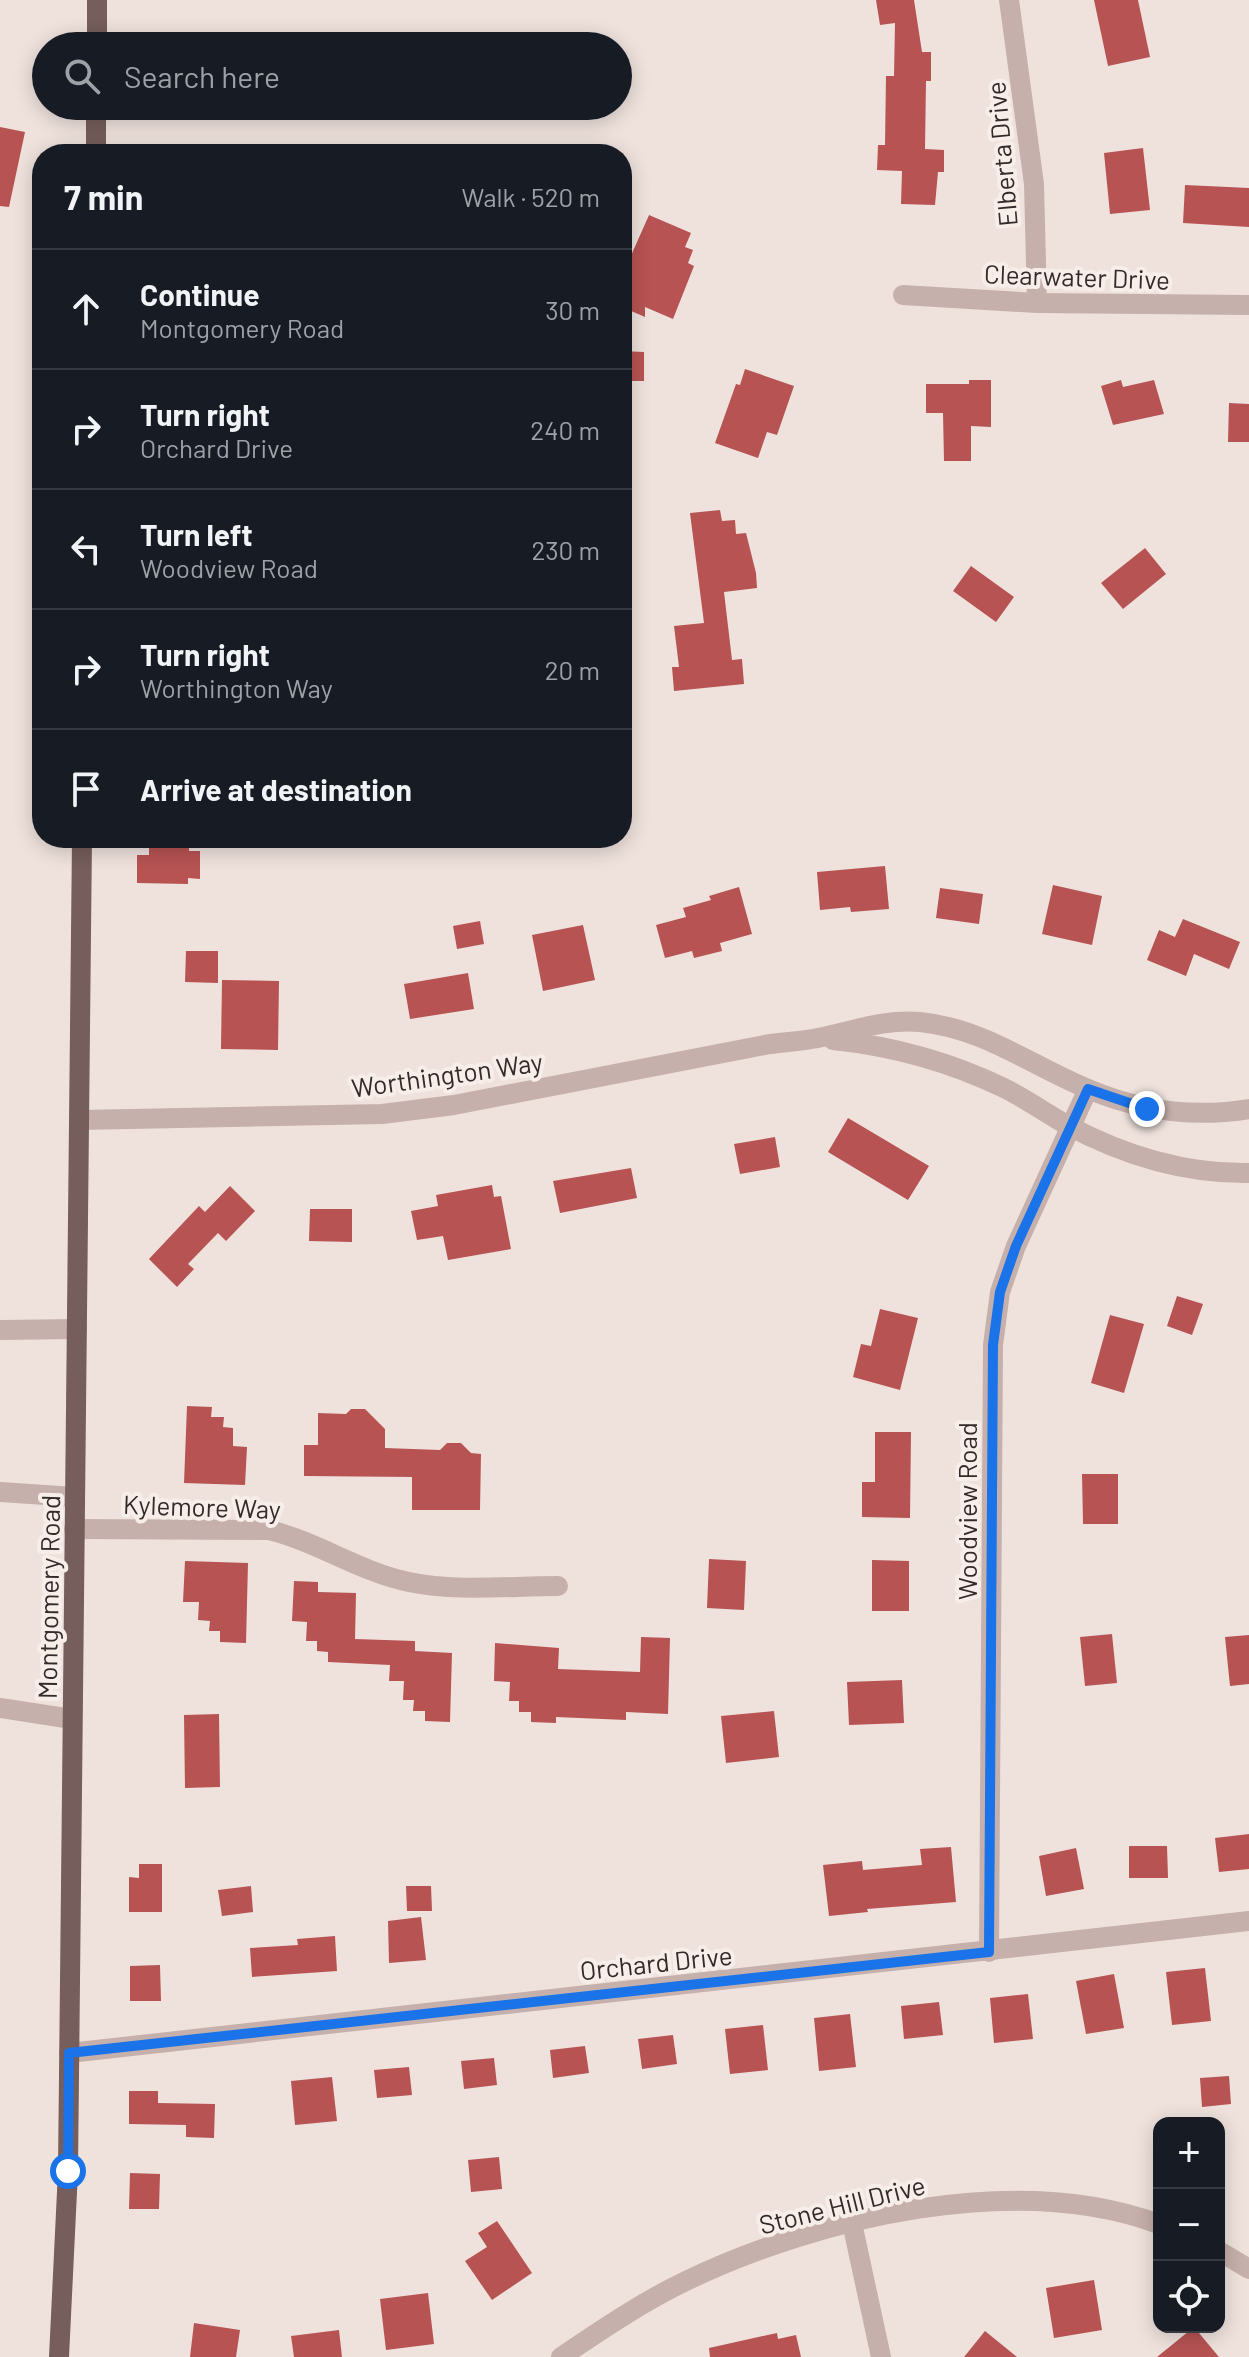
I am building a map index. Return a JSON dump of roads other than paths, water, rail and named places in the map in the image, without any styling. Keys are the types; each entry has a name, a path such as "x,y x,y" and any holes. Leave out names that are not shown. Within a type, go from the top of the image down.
{"main road":[{"path":"97,0 97,32"},
{"path":"96,120 96,144"},
{"name":"Montgomery Road","path":"59,2357 64,2291 69,2053 82,848"}],"street":[{"name":"Elberta Drive","path":"1009,0 1031,153 1037,303"},
{"name":"Clearwater Drive","path":"903,295 1037,303 1249,305"},
{"name":"Worthington Way","path":"80,1120 382,1114 454,1105 770,1044 818,1038 881,1022 921,1022 960,1030 1016,1051 1088,1089 1147,1109 1191,1113 1249,1109"},
{"name":"Worthington Way","path":"818,1038 879,1045 908,1052 1003,1088 1070,1127 1127,1152 1184,1169 1249,1173"},
{"name":"Woodview Road","path":"989,1952 993,1345 1000,1292 1016,1246 1088,1089"},
{"path":"0,1330 77,1329"},
{"path":"0,1492 75,1497"},
{"name":"Kylemore Way","path":"74,1529 269,1530 300,1537 407,1582 436,1586 558,1586"},
{"path":"0,1708 72,1719"},
{"name":"Orchard Drive","path":"69,2053 1249,1921"},
{"name":"Stone Hill Drive","path":"561,2357 683,2282 790,2239 852,2223 936,2207 1015,2202 1082,2205 1153,2223"},
{"path":"852,2223 881,2357"},
{"path":"1225,2255 1249,2269"}]}
